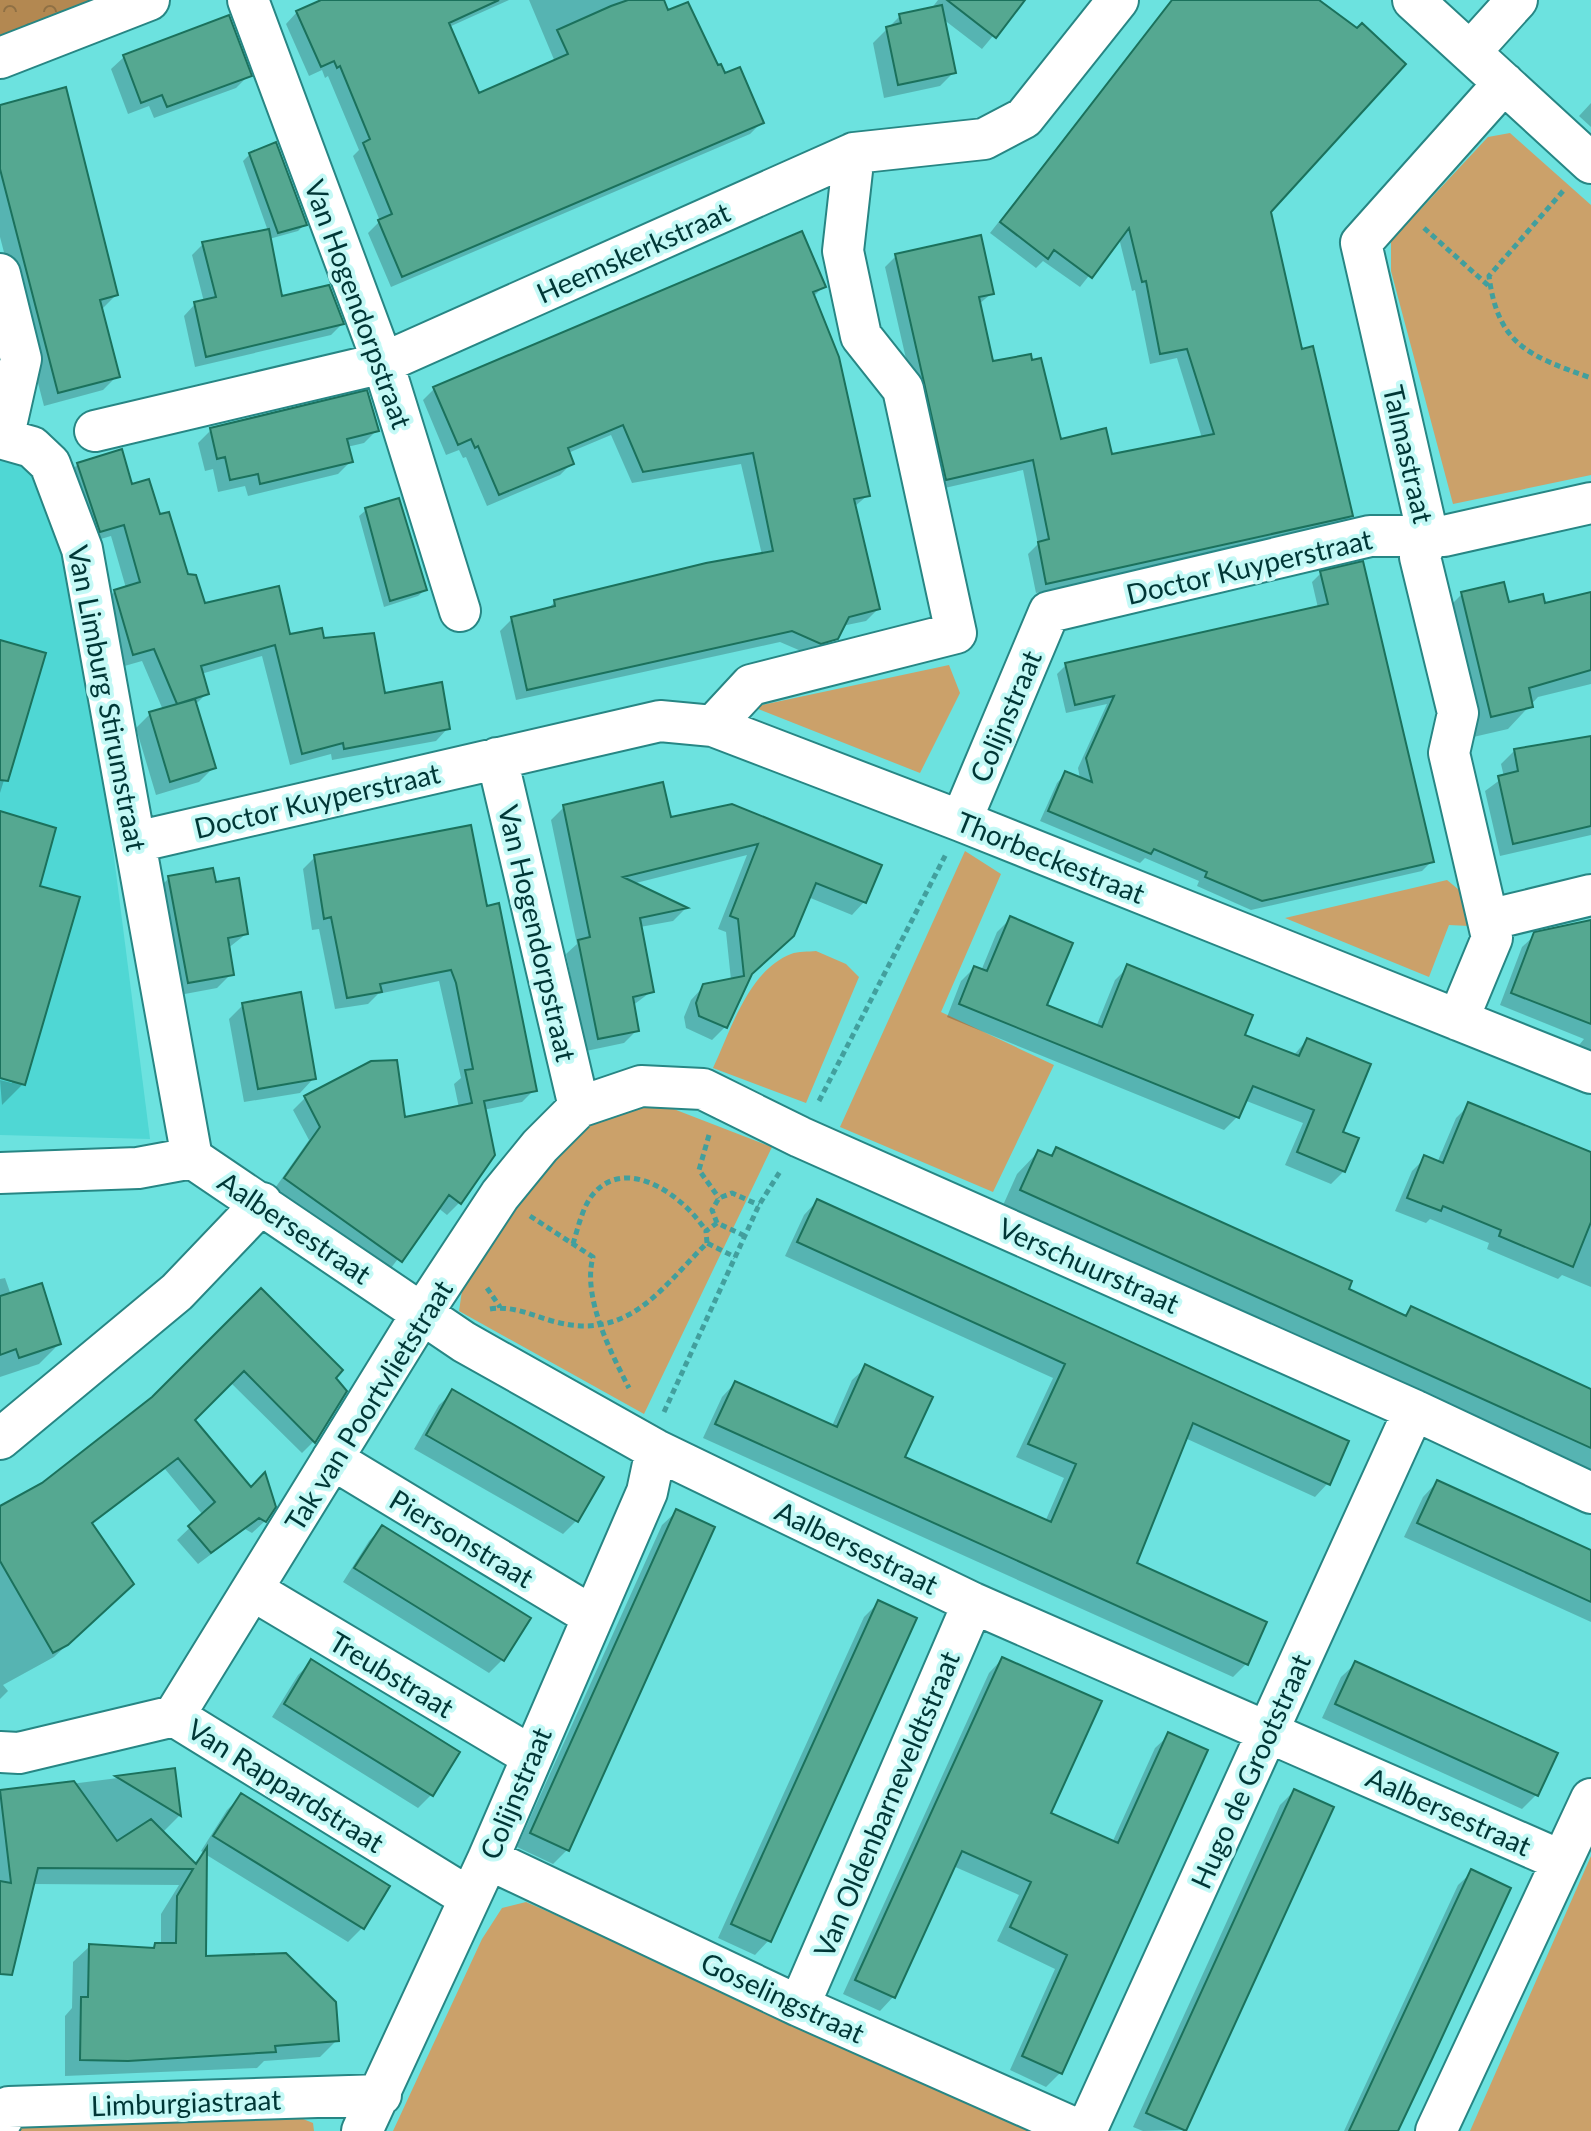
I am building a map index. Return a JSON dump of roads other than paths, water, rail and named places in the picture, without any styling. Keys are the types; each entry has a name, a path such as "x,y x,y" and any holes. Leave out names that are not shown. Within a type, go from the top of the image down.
{"street":[{"path":"0,58 149,0"},
{"name":"Van Hogendorpstraat","path":"248,0 383,363 460,611"},
{"name":"Heemskerkstraat","path":"95,431 383,363 854,153 984,139 1024,118 1118,0"},
{"path":"1413,0 1590,162"},
{"path":"1471,51 1517,0"},
{"name":"Talmastraat","path":"1458,1020 1492,938 1449,753 1458,713 1420,557 1428,536 1361,243 1504,83"},
{"path":"713,726 751,685 956,633 903,389 861,336 843,251 854,153"},
{"name":"Van Limburg Stirumstraat","path":"0,274 21,359 2,439 32,447 50,464 82,549 192,1158"},
{"name":"Doctor Kuyperstraat","path":"1049,612 1370,536 1444,536 1591,503"},
{"name":"Colijnstraat","path":"961,821 1049,612"},
{"name":"Thorbeckestraat","path":"497,758 660,721 713,726 961,821 1591,1073"},
{"name":"Van Hogendorpstraat","path":"497,758 579,1107"},
{"name":"Doctor Kuyperstraat","path":"136,842 497,758"},
{"path":"1488,920 1591,895"},
{"name":"Verschuurstraat","path":"579,1107 641,1086 703,1089 725,1102 1414,1410 1591,1493"},
{"name":"Tak van Poortvlietstraat","path":"174,1716 254,1591 421,1315 500,1195 540,1146 579,1107"},
{"path":"0,1173 138,1168 192,1158"},
{"name":"Aalbersestraat","path":"192,1158 262,1203 421,1315 656,1450 973,1603 1269,1730 1562,1861"},
{"path":"0,1439 177,1292 262,1203"},
{"name":"Hugo de Grootstraat","path":"1083,2131 1414,1410"},
{"name":"Colijnstraat","path":"362,2131 488,1859 647,1492 656,1450"},
{"name":"Piersonstraat","path":"332,1459 592,1616"},
{"name":"Treubstraat","path":"254,1591 531,1756"},
{"name":"Van Oldenbarneveldtstraat","path":"799,2006 973,1603"},
{"name":"Van Rappardstraat","path":"0,1752 19,1753 174,1716 468,1897"},
{"path":"1436,2131 1591,1799"},
{"name":"Goselingstraat","path":"488,1859 799,2006 1083,2131"},
{"name":"Limburgiastraat","path":"0,2123 9,2107 381,2095"}]}
